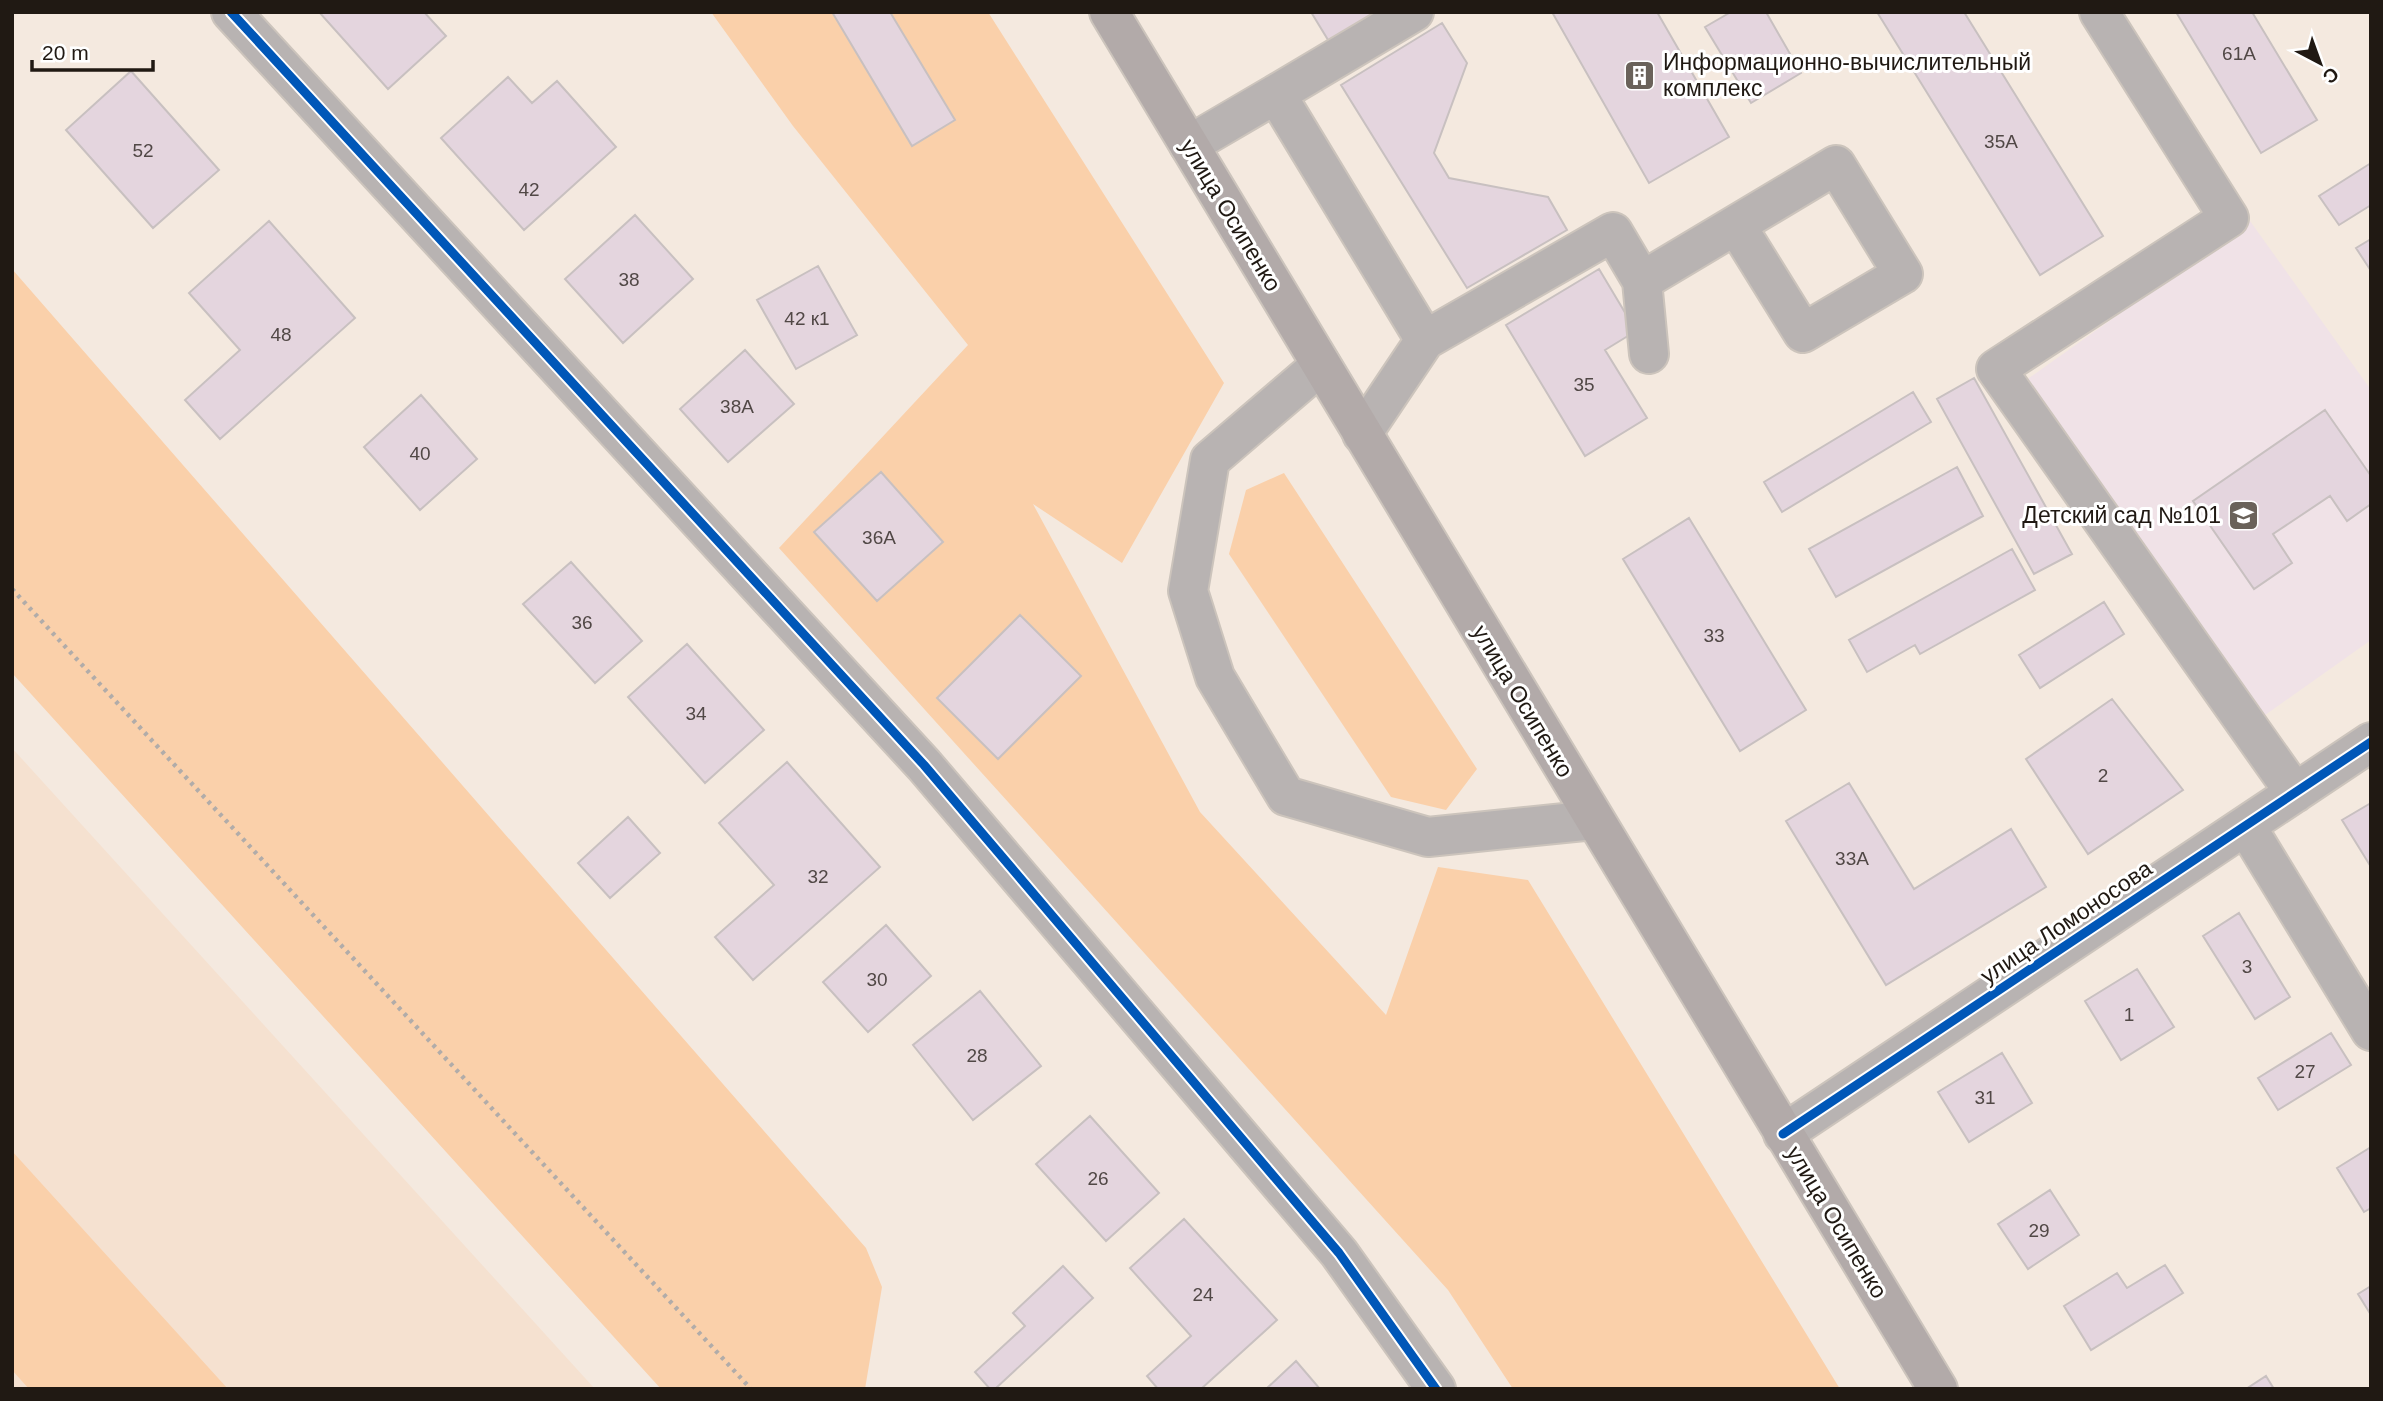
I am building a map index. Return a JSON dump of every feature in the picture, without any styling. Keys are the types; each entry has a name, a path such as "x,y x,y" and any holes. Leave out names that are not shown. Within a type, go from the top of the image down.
{"main road":[{"name":"улица Осипенко","path":"1109,12 1937,1389"}],"street":[{"path":"231,12 924,765 1339,1253 1436,1389"},
{"path":"1189,145 1414,12"},
{"path":"2099,12 2230,218 1996,369 2295,793"},
{"path":"1276,94 1425,340"},
{"path":"1642,281 1836,165 1903,274 1803,333 1736,225"},
{"path":"1362,434 1425,340 1612,232 1642,281 1649,354"},
{"path":"1321,365 1210,460 1188,591 1215,677 1279,785 1286,796 1428,837 1594,820"},
{"name":"улица Ломоносова","path":"1783,1134 2371,742"},
{"path":"2246,826 2371,1031"}],"path":[{"path":"12,589 751,1389"}],"shaded area":[{"path":"711,12 988,12 1224,383 1122,563 1033,504 1200,812 1386,1015 1438,867 1528,880 1840,1389 1513,1389 1448,1290 779,548 968,345 793,126"},
{"name":"Детский сад №101","path":"2250,221 2371,390 2371,640 2261,718 2022,383"},
{"path":"12,269 866,1248 882,1287 865,1389 661,1389 12,673"},
{"path":"1284,473 1477,769 1446,810 1391,797 1229,554 1246,490"},
{"path":"12,748 595,1389 12,1389"},
{"path":"12,1151 228,1389 29,1389 12,1370"}],"building":[{"path":"319,12 424,12 446,36 388,89"},
{"path":"832,12 890,12 955,120 912,146"},
{"path":"1311,12 1389,12 1333,48"},
{"name":"Информационно-вычислительный комплекс","path":"1552,12 1657,12 1729,137 1649,183"},
{"path":"1731,12 1766,12 1801,73 1751,103 1705,27"},
{"path":"1877,12 1964,12 2103,236 2040,275"},
{"path":"2176,12 2252,12 2317,120 2261,153"},
{"path":"1442,23 1467,63 1434,153 1449,178 1548,197 1567,230 1467,288 1341,85"},
{"path":"131,71 219,170 153,228 66,130"},
{"path":"508,77 532,103 557,81 616,147 524,230 441,138"},
{"path":"2371,163 2371,205 2339,225 2319,196"},
{"path":"635,215 693,279 623,343 565,279"},
{"path":"269,221 355,318 220,439 185,400 240,350 189,293"},
{"path":"2371,239 2371,271 2356,248"},
{"path":"818,266 857,335 796,369 757,300"},
{"path":"1599,269 1636,331 1605,350 1647,418 1585,456 1506,325"},
{"path":"745,350 794,404 728,462 680,409"},
{"path":"1974,378 2072,554 2034,574 1937,399"},
{"path":"1913,392 1931,422 1782,512 1764,482"},
{"path":"421,395 477,459 420,510 364,447"},
{"path":"2325,410 2371,476 2371,504 2347,521 2330,496 2273,534 2292,563 2254,589 2193,501"},
{"path":"1957,467 1983,516 1836,597 1809,549"},
{"path":"881,472 943,542 877,601 814,532"},
{"path":"1689,518 1806,710 1740,751 1623,559"},
{"path":"2012,549 2035,590 1920,654 1915,645 1867,672 1849,640"},
{"path":"571,562 642,641 595,683 523,604"},
{"path":"2104,602 2124,634 2040,688 2019,655"},
{"path":"1020,615 1081,676 998,759 937,698"},
{"path":"687,644 764,730 705,783 628,697"},
{"path":"2112,699 2183,790 2088,854 2026,759"},
{"path":"787,762 880,867 753,980 715,937 774,885 719,823"},
{"path":"1849,783 1914,889 2011,829 2046,887 1886,985 1786,821"},
{"path":"2371,803 2371,867 2342,820"},
{"path":"628,817 660,853 610,898 578,863"},
{"path":"2239,913 2290,997 2255,1019 2203,936"},
{"path":"886,925 931,976 868,1032 823,982"},
{"path":"2137,969 2174,1027 2121,1060 2085,1001"},
{"path":"980,991 1041,1066 973,1120 913,1045"},
{"path":"2331,1033 2351,1065 2278,1110 2258,1078"},
{"path":"2002,1053 2032,1103 1969,1142 1938,1092"},
{"path":"1090,1116 1159,1193 1106,1241 1036,1164"},
{"path":"2371,1147 2371,1208 2364,1212 2337,1168"},
{"path":"2050,1190 2079,1235 2028,1269 1998,1224"},
{"path":"1184,1219 1277,1320 1201,1389 1158,1389 1147,1376 1191,1336 1130,1268"},
{"path":"2165,1265 2183,1293 2091,1350 2064,1306 2117,1273 2127,1288"},
{"path":"1063,1266 1093,1298 995,1389 990,1389 975,1372 1025,1326 1013,1313"},
{"path":"2371,1286 2371,1315 2358,1294"},
{"path":"1296,1361 1320,1389 1266,1389"},
{"path":"2266,1376 2274,1389 2246,1389"}],"cycle path":[{"path":"231,12 924,765 1339,1253 1436,1389"},
{"path":"1783,1134 2371,742"}],"place":[{"name":"Информационно-вычислительный комплекс","path":"1640,75"},
{"name":"Детский сад №101","path":"2244,515"}]}
